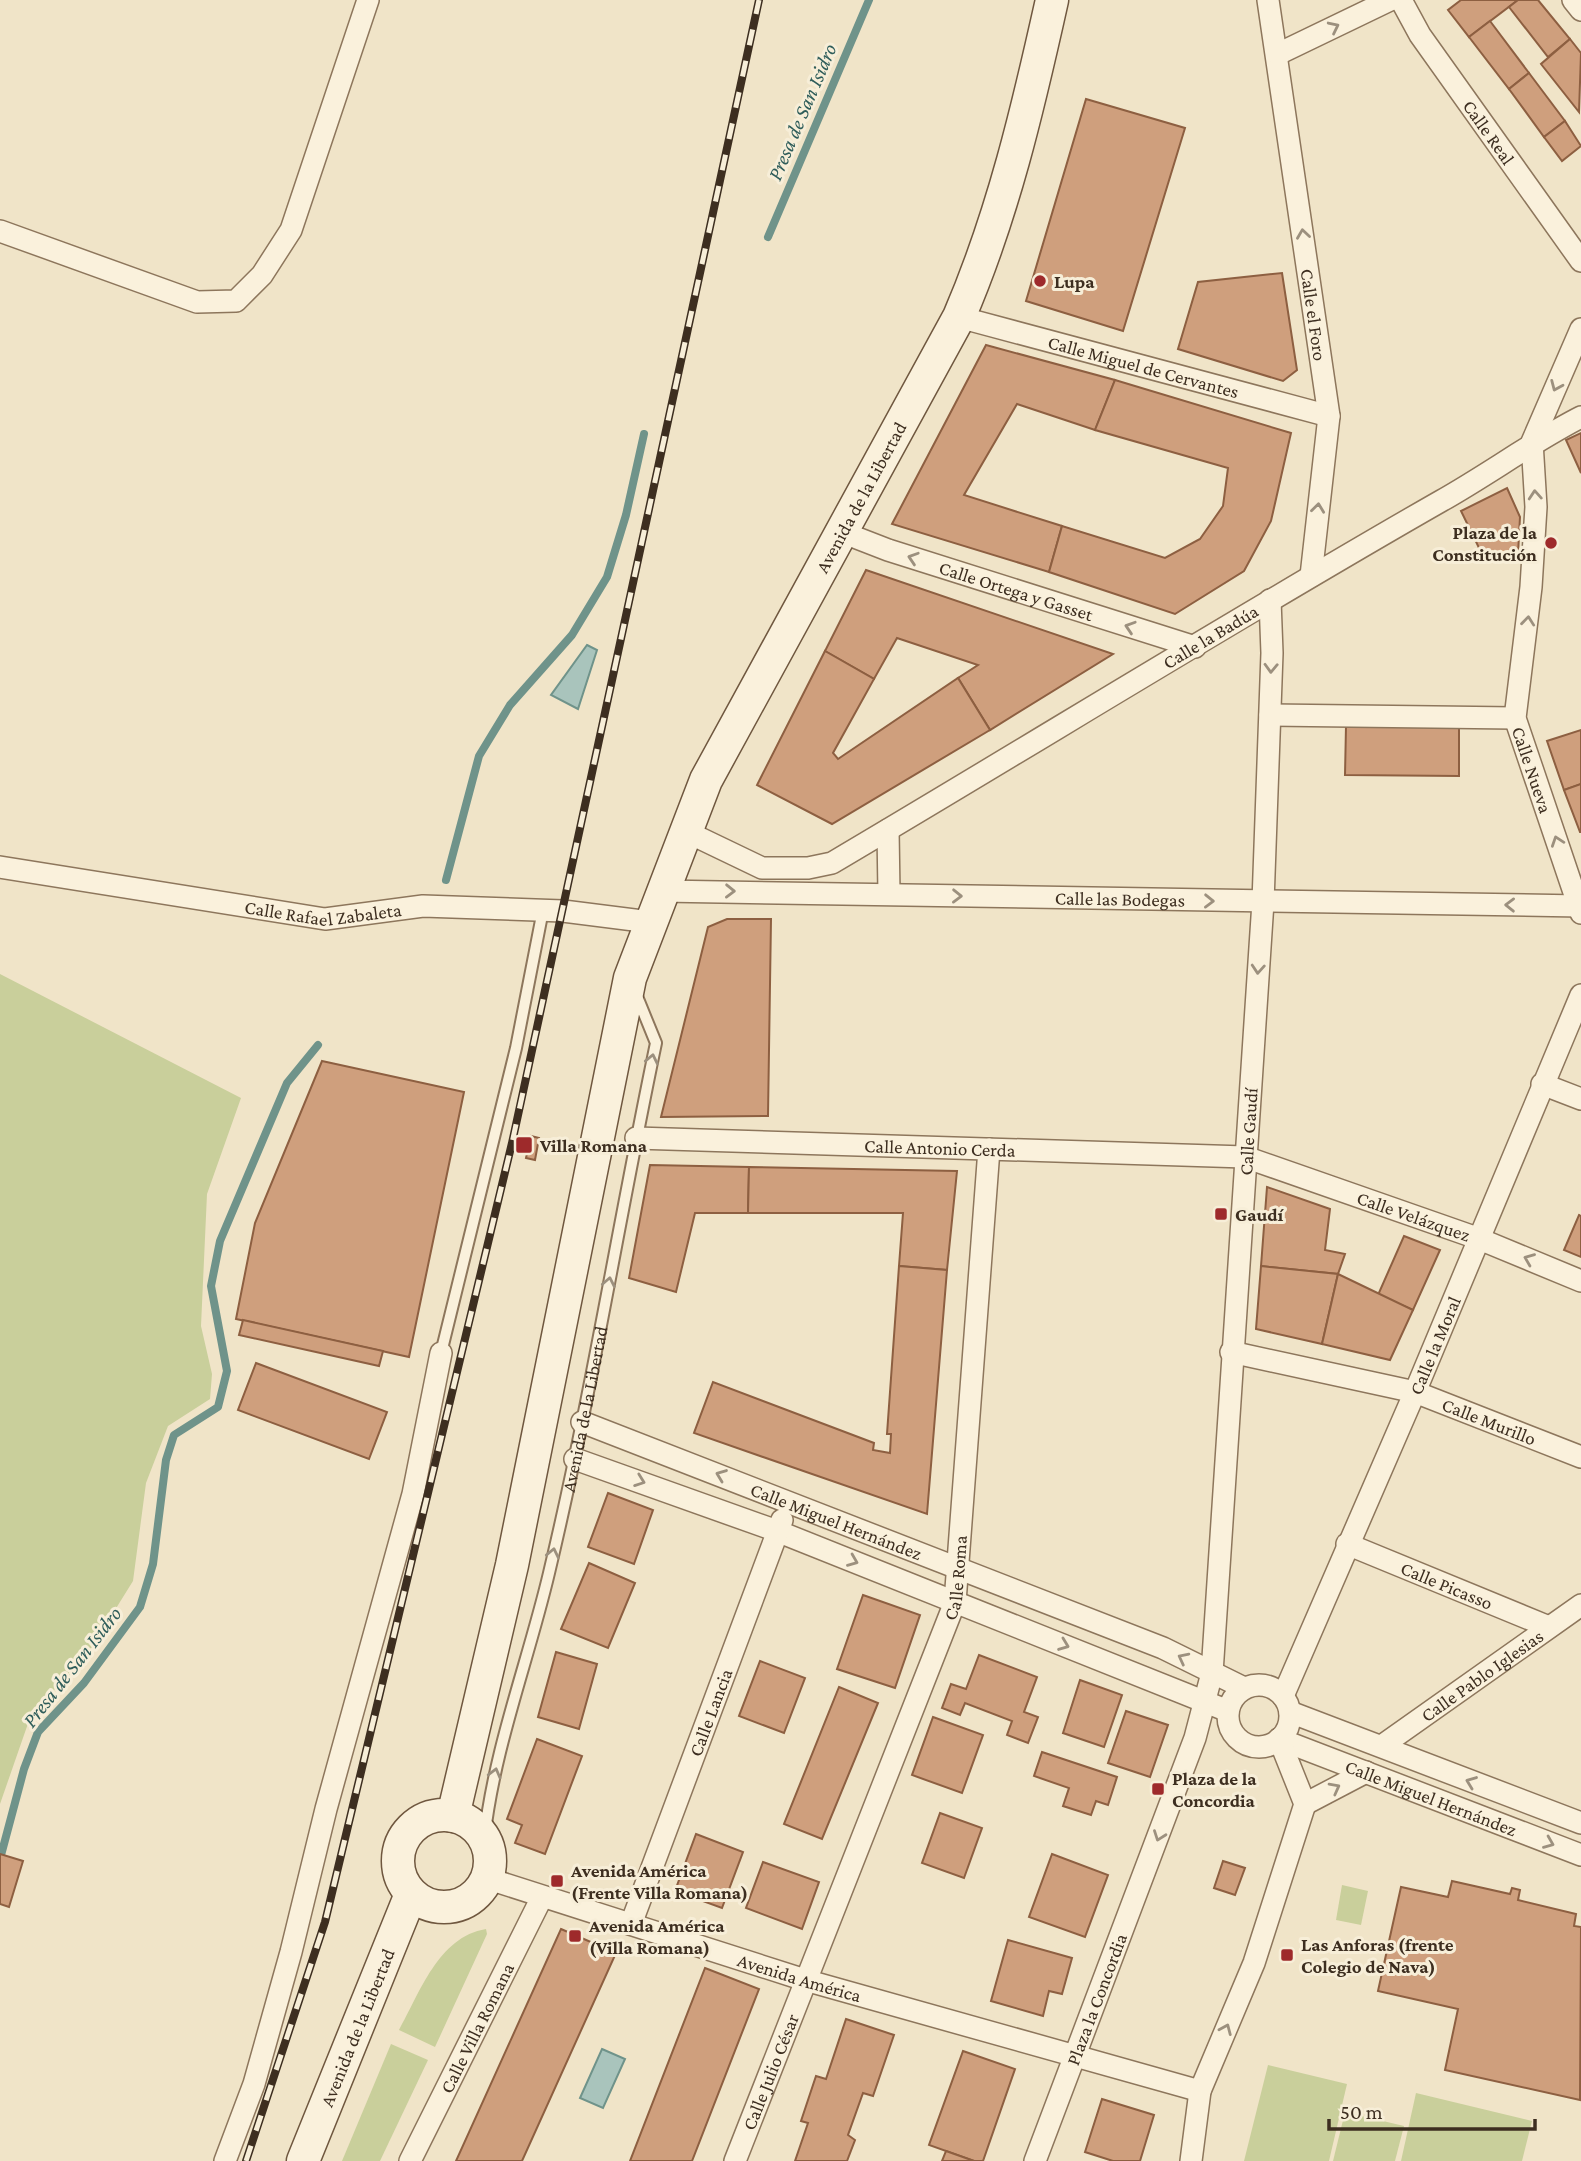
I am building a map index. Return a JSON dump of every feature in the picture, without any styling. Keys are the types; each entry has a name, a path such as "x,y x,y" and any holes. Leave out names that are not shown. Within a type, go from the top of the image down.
{"main road":[{"name":"Avenida de la Libertad","path":"453,1816 512,1565 630,978 706,780 839,531 959,317 978,273 1020,140 1052,0"},
{"path":"453,1816 466,1821 484,1840 489,1862 486,1878 473,1896 449,1907 422,1902 411,1894 398,1870 402,1841 423,1820 453,1816"},
{"name":"Avenida de la Libertad","path":"303,2161 411,1894"}],"street":[{"path":"0,231 197,302 236,301 262,275 291,230 368,0"},
{"name":"Calle el Foro","path":"1268,0 1329,416 1311,576"},
{"path":"1278,54 1391,0"},
{"name":"Calle Real","path":"1401,0 1420,35 1581,261"},
{"path":"1573,0 1581,10"},
{"name":"Calle Miguel de Cervantes","path":"959,317 1329,416"},
{"name":"Calle la Badúa","path":"1532,442 1581,329"},
{"name":"Calle la Badúa","path":"685,831 762,868 808,868 832,863 1270,600 1492,472 1532,442 1581,417"},
{"name":"Calle Nueva","path":"1532,442 1536,507 1531,587 1516,718 1580,908"},
{"name":"Calle Ortega y Gasset","path":"839,531 888,550 1195,647"},
{"name":"Calle Gaudí","path":"1206,1702 1212,1672 1231,1352 1242,1243 1245,1157 1263,902 1270,715 1270,600"},
{"path":"1270,715 1516,718"},
{"path":"888,830 889,894"},
{"path":"787,893 832,863"},
{"name":"Calle Rafael Zabaleta","path":"0,867 325,919 423,906 543,910 650,922"},
{"name":"Calle las Bodegas","path":"662,891 1580,908"},
{"name":"Calle la Moral","path":"1286,1704 1348,1544 1415,1392 1477,1238 1581,995"},
{"path":"1542,1084 1581,1100"},
{"name":"Calle Antonio Cerda","path":"636,1138 1245,1157"},
{"name":"Calle Roma","path":"805,1980 955,1602 989,1149"},
{"name":"Calle Velázquez","path":"1245,1157 1477,1238 1581,1281"},
{"name":"Calle Murillo","path":"1231,1352 1415,1392 1581,1457"},
{"path":"225,2161 254,2084 291,1952 326,1809 413,1494 441,1353"},
{"name":"Calle Miguel Hernández","path":"582,1422 1163,1648 1244,1688"},
{"name":"Calle Miguel Hernández","path":"575,1459 777,1531 1228,1711"},
{"name":"Calle Lancia","path":"631,1924 790,1502"},
{"name":"Calle Picasso","path":"1348,1544 1549,1627"},
{"name":"Calle Pablo Iglesias","path":"1383,1745 1581,1605"},
{"path":"1257,1684 1271,1687 1286,1704 1288,1727 1279,1740 1265,1746 1244,1742 1229,1726 1228,1711 1233,1698 1244,1688 1257,1684"},
{"name":"Plaza la Concordia","path":"1199,2091 1076,2059 1206,1702"},
{"name":"Calle Miguel Hernández","path":"1286,1704 1581,1824"},
{"path":"1191,2161 1199,2091 1254,1964 1305,1804 1279,1740"},
{"name":"Calle Miguel Hernández","path":"1279,1740 1581,1855"},
{"path":"1305,1804 1366,1772"},
{"name":"Avenida América","path":"486,1878 805,1980 1076,2059"},
{"name":"Calle Villa Romana","path":"410,2161 542,1897"},
{"name":"Calle Julio César","path":"735,2161 805,1980"},
{"path":"1035,2161 1076,2059"}],"lane":[{"path":"441,1353 516,1048 543,910"},
{"name":"Avenida de la Libertad","path":"484,1840 490,1791 549,1573 575,1459 656,1043 630,978"}],"green space":[{"path":"0,974 241,1098 207,1194 201,1326 212,1374 210,1399 168,1426 146,1483 133,1581 82,1663 32,1712 0,1804"},
{"path":"1342,1885 1368,1891 1361,1925 1336,1920"},
{"path":"486,1929 487,1934 435,2047 399,2030 423,1984 443,1955 469,1934"},
{"path":"391,2044 428,2060 380,2161 342,2161"},
{"path":"1268,2065 1347,2084 1329,2161 1244,2161"},
{"path":"1416,2093 1532,2121 1522,2161 1401,2161"},
{"path":"1345,2112 1404,2126 1395,2161 1333,2161"}],"water":[{"path":"587,645 597,650 578,709 551,695"},
{"path":"602,2049 625,2059 603,2108 580,2098"}],"building":[{"path":"1461,0 1518,0 1469,37 1448,10"},
{"path":"1518,0 1538,0 1570,39 1548,57 1509,7"},
{"path":"1490,21 1529,73 1509,89 1469,37"},
{"path":"1570,39 1581,53 1579,112 1541,64"},
{"path":"1529,73 1565,121 1544,137 1509,89"},
{"path":"1086,99 1185,128 1123,331 1026,301"},
{"path":"1565,121 1581,146 1562,161 1544,137"},
{"path":"1282,273 1297,370 1283,381 1178,349 1198,282"},
{"path":"986,345 1115,380 1095,430 1017,404 964,495 1062,526 1049,572 892,524"},
{"path":"1115,380 1291,433 1271,521 1244,571 1175,614 1049,572 1062,526 1165,558 1200,539 1223,506 1228,468 1095,430"},
{"path":"1581,433 1581,473 1566,440"},
{"path":"1507,488 1520,517 1518,554 1482,554 1461,511"},
{"path":"866,570 1113,654 990,730 958,678 978,665 897,638 874,679 825,651"},
{"path":"825,651 874,679 833,753 838,759 958,678 990,730 832,824 757,785"},
{"path":"1346,726 1459,727 1459,776 1345,775"},
{"path":"1581,730 1581,784 1564,790 1547,741"},
{"path":"1581,784 1581,832 1580,832 1564,790"},
{"path":"727,919 771,919 768,1116 661,1117 708,927"},
{"path":"322,1061 464,1092 409,1357 236,1319 255,1223"},
{"path":"531,1136 539,1138 535,1160 526,1158"},
{"path":"650,1165 749,1167 748,1213 695,1213 676,1292 629,1278"},
{"path":"749,1167 957,1171 947,1270 899,1266 903,1213 748,1213"},
{"path":"1267,1187 1330,1209 1325,1250 1345,1254 1338,1274 1261,1266"},
{"path":"1579,1215 1581,1216 1581,1257 1564,1250"},
{"path":"1404,1236 1440,1250 1413,1310 1378,1295"},
{"path":"899,1266 947,1270 927,1514 694,1433 713,1382 874,1443 873,1450 890,1453 891,1434 887,1434"},
{"path":"1261,1266 1338,1274 1322,1344 1256,1329"},
{"path":"1338,1274 1413,1310 1390,1360 1322,1344"},
{"path":"243,1320 383,1351 379,1366 239,1335"},
{"path":"256,1363 387,1412 369,1459 238,1410"},
{"path":"608,1493 653,1510 634,1564 588,1547"},
{"path":"589,1563 635,1583 608,1648 561,1629"},
{"path":"863,1595 920,1615 895,1688 837,1669"},
{"path":"556,1652 597,1664 579,1729 538,1717"},
{"path":"979,1655 1037,1677 1024,1712 1038,1717 1028,1743 1007,1735 1012,1721 965,1703 960,1715 942,1708 951,1684 966,1689"},
{"path":"760,1661 805,1678 784,1733 739,1716"},
{"path":"1080,1680 1122,1695 1104,1747 1063,1733"},
{"path":"839,1687 878,1703 822,1839 784,1824"},
{"path":"1126,1711 1168,1725 1150,1777 1108,1763"},
{"path":"933,1717 983,1735 962,1793 912,1775"},
{"path":"537,1739 582,1756 545,1854 515,1843 522,1825 507,1819"},
{"path":"1042,1752 1117,1777 1108,1805 1096,1801 1091,1815 1063,1806 1069,1788 1034,1776"},
{"path":"940,1813 982,1828 964,1878 922,1863"},
{"path":"696,1834 743,1852 722,1908 675,1891"},
{"path":"0,1854 23,1861 9,1907 0,1904"},
{"path":"1052,1854 1108,1875 1085,1937 1029,1917"},
{"path":"1223,1861 1245,1868 1235,1895 1214,1888"},
{"path":"763,1862 819,1882 802,1929 746,1908"},
{"path":"1452,1881 1510,1894 1512,1888 1520,1890 1518,1900 1576,1914 1574,1926 1581,1927 1580,2100 1445,2070 1458,2009 1378,1991 1401,1887 1448,1897"},
{"path":"561,1929 616,1953 522,2161 456,2161"},
{"path":"1008,1940 1072,1958 1062,1994 1049,1991 1043,2016 991,2001"},
{"path":"705,1968 759,1989 692,2161 630,2161"},
{"path":"846,2019 894,2035 873,2096 863,2093 848,2135 855,2140 847,2161 795,2161 808,2123 801,2121 816,2076 826,2079"},
{"path":"963,2051 1015,2069 983,2161 974,2161 929,2145"},
{"path":"1102,2099 1154,2115 1140,2161 1113,2161 1085,2152"},
{"path":"946,2151 974,2161 942,2161"}],"waterway":[{"name":"Presa de San Isidro","path":"768,237 869,0"},
{"name":"Presa de San Isidro","path":"446,880 479,756 510,705 572,635 607,577 626,515 644,434"},
{"name":"Presa de San Isidro","path":"0,1859 24,1769 38,1732 84,1683 140,1607 153,1564 166,1460 174,1435 218,1407 227,1371 211,1286 220,1241 287,1083 318,1045"}],"railway":[{"path":"246,2161 325,1922 512,1143 759,0"}],"place":[{"name":"Lupa","path":"1040,281"},
{"name":"Plaza de la Constitución","path":"1551,543"},
{"name":"Villa Romana","path":"524,1145"},
{"name":"Gaudí","path":"1221,1214"},
{"name":"Plaza de la Concordia","path":"1158,1789"},
{"name":"Avenida América (Frente Villa Romana)","path":"557,1881"},
{"name":"Avenida América (Villa Romana)","path":"575,1936"},
{"name":"Las Anforas (frente Colegio de Nava)","path":"1287,1955"}]}
